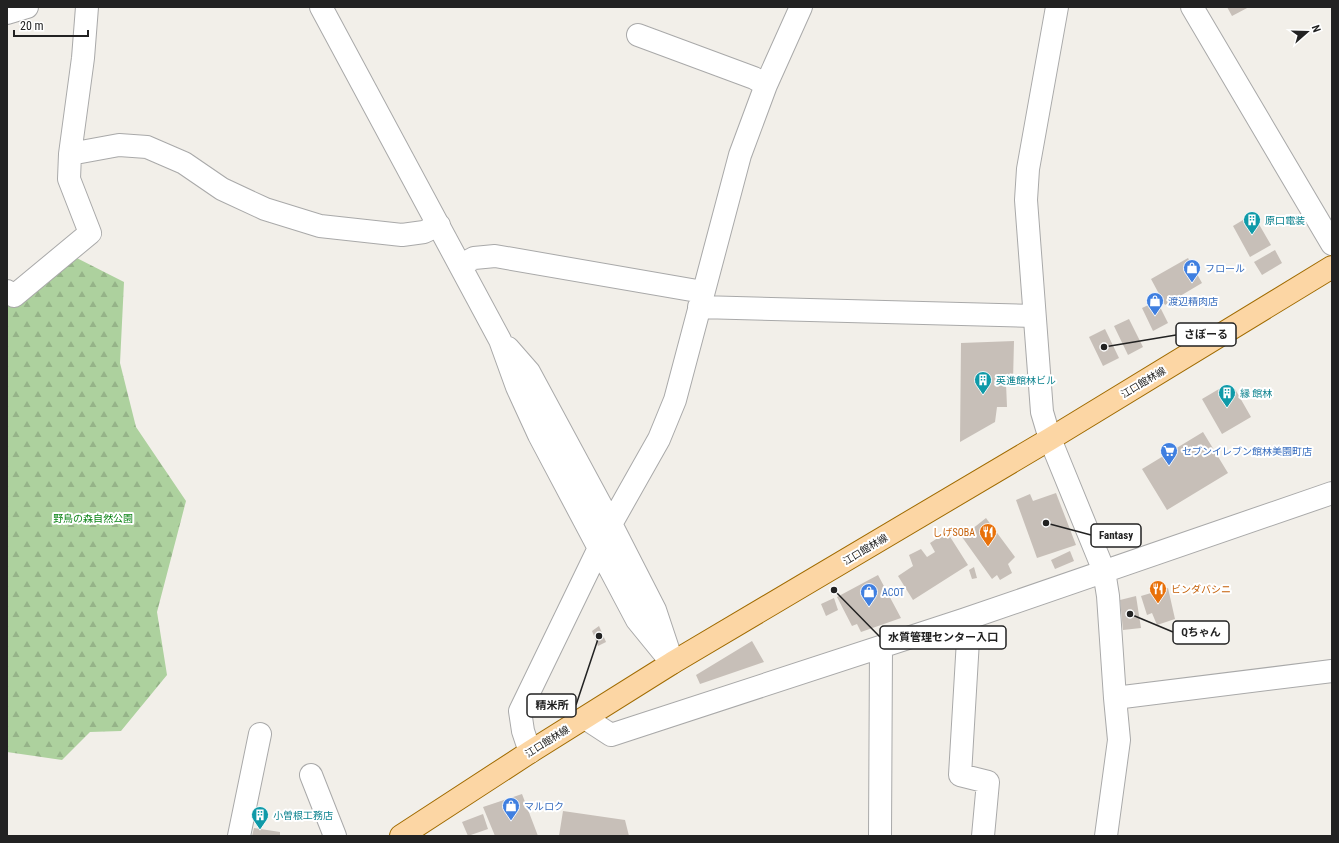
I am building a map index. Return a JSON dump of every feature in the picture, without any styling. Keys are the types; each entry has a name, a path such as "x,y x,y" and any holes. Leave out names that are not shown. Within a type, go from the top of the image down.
{"main road":[{"name":"江口館林線","path":"401,836 530,752 672,663 1050,439 1332,267"}],"street":[{"path":"7,13 27,7"},
{"path":"7,291 14,296 90,233 69,180 70,154 83,58 87,7"},
{"path":"321,7 500,340 517,387 539,435 637,620 672,663"},
{"path":"611,524 659,439 675,400 740,155 766,85 801,7"},
{"path":"1057,7 1028,170 1026,200 1042,412 1050,439 1104,571 1108,596 1119,740 1106,836"},
{"path":"1192,7 1332,244"},
{"path":"638,35 754,78 766,85"},
{"path":"70,154 119,145 146,147 184,163 222,190 265,209 320,226 402,236 424,232 439,225"},
{"path":"461,265 474,258 494,256 701,299 1034,316"},
{"path":"500,340 529,372 611,524 655,610 672,663"},
{"path":"585,718 611,735 963,620 1332,494"},
{"path":"530,752 523,731 520,711 599,548"},
{"path":"963,620 968,640 960,775 988,782 983,836"},
{"path":"880,836 881,647"},
{"path":"1115,698 1332,671"},
{"path":"239,836 260,734"},
{"path":"311,775 335,836"}],"green space":[{"name":"野鳥の森自然公園","path":"61,250 124,282 120,363 136,427 186,501 157,612 167,675 121,731 90,732 62,760 7,752 7,299"}],"building":[{"path":"1227,7 1249,7 1232,16"},
{"name":"原口電装","path":"1253,214 1271,245 1250,257 1233,226"},
{"path":"1275,250 1282,263 1262,275 1254,262"},
{"path":"1188,258 1202,283 1165,305 1151,279"},
{"name":"渡辺精肉店","path":"1157,301 1168,323 1153,331 1142,308"},
{"path":"1129,319 1143,347 1128,355 1114,326"},
{"path":"1105,329 1119,358 1103,366 1089,337"},
{"name":"英進館林ビル","path":"1014,341 1013,381 1006,383 1007,407 997,407 995,422 960,442 961,343"},
{"name":"縁 館林","path":"1219,389 1224,396 1235,389 1251,417 1222,434 1202,399"},
{"path":"1203,432 1228,473 1167,510 1142,469"},
{"path":"1056,493 1076,545 1037,558 1016,500 1030,494 1033,501"},
{"name":"しげSOBA","path":"986,518 1015,557 1008,564 1012,573 1000,580 997,575 992,579 962,537"},
{"path":"947,532 968,565 913,600 898,576 913,566 909,555 921,549 927,557 935,552 930,543"},
{"path":"1070,551 1074,561 1055,569 1051,560"},
{"path":"974,567 977,578 972,579 969,570"},
{"name":"ACOT","path":"878,575 901,618 861,632 857,624 852,626 837,597"},
{"name":"ビンダバシニ","path":"1168,588 1175,619 1157,625 1152,613 1147,615 1141,596"},
{"path":"1136,596 1141,628 1123,630 1120,600"},
{"path":"834,598 838,610 826,616 821,604"},
{"path":"599,626 606,642 598,646 592,631"},
{"path":"752,641 764,662 700,684 696,675"},
{"name":"マルロク","path":"522,794 538,836 495,836 483,807"},
{"path":"563,811 625,820 629,836 559,836"},
{"path":"483,814 488,829 468,836 462,822"},
{"name":"小曽根工務店","path":"254,828 280,832 280,836 252,836"}],"place":[{"name":"原口電装","path":"1252,235"},
{"name":"フロール","path":"1192,283"},
{"name":"渡辺精肉店","path":"1155,316"},
{"name":"さぼーる","path":"1104,347"},
{"name":"英進館林ビル","path":"983,395"},
{"name":"縁 館林","path":"1227,408"},
{"name":"セブンイレブン館林美園町店","path":"1169,466"},
{"name":"Fantasy","path":"1046,523"},
{"name":"しげSOBA","path":"988,547"},
{"name":"水質管理センター入口","path":"834,590"},
{"name":"ビンダバシニ","path":"1158,604"},
{"name":"ACOT","path":"869,607"},
{"name":"Qちゃん","path":"1130,614"},
{"name":"精米所","path":"599,636"},
{"name":"マルロク","path":"511,821"},
{"name":"小曽根工務店","path":"260,830"}]}
